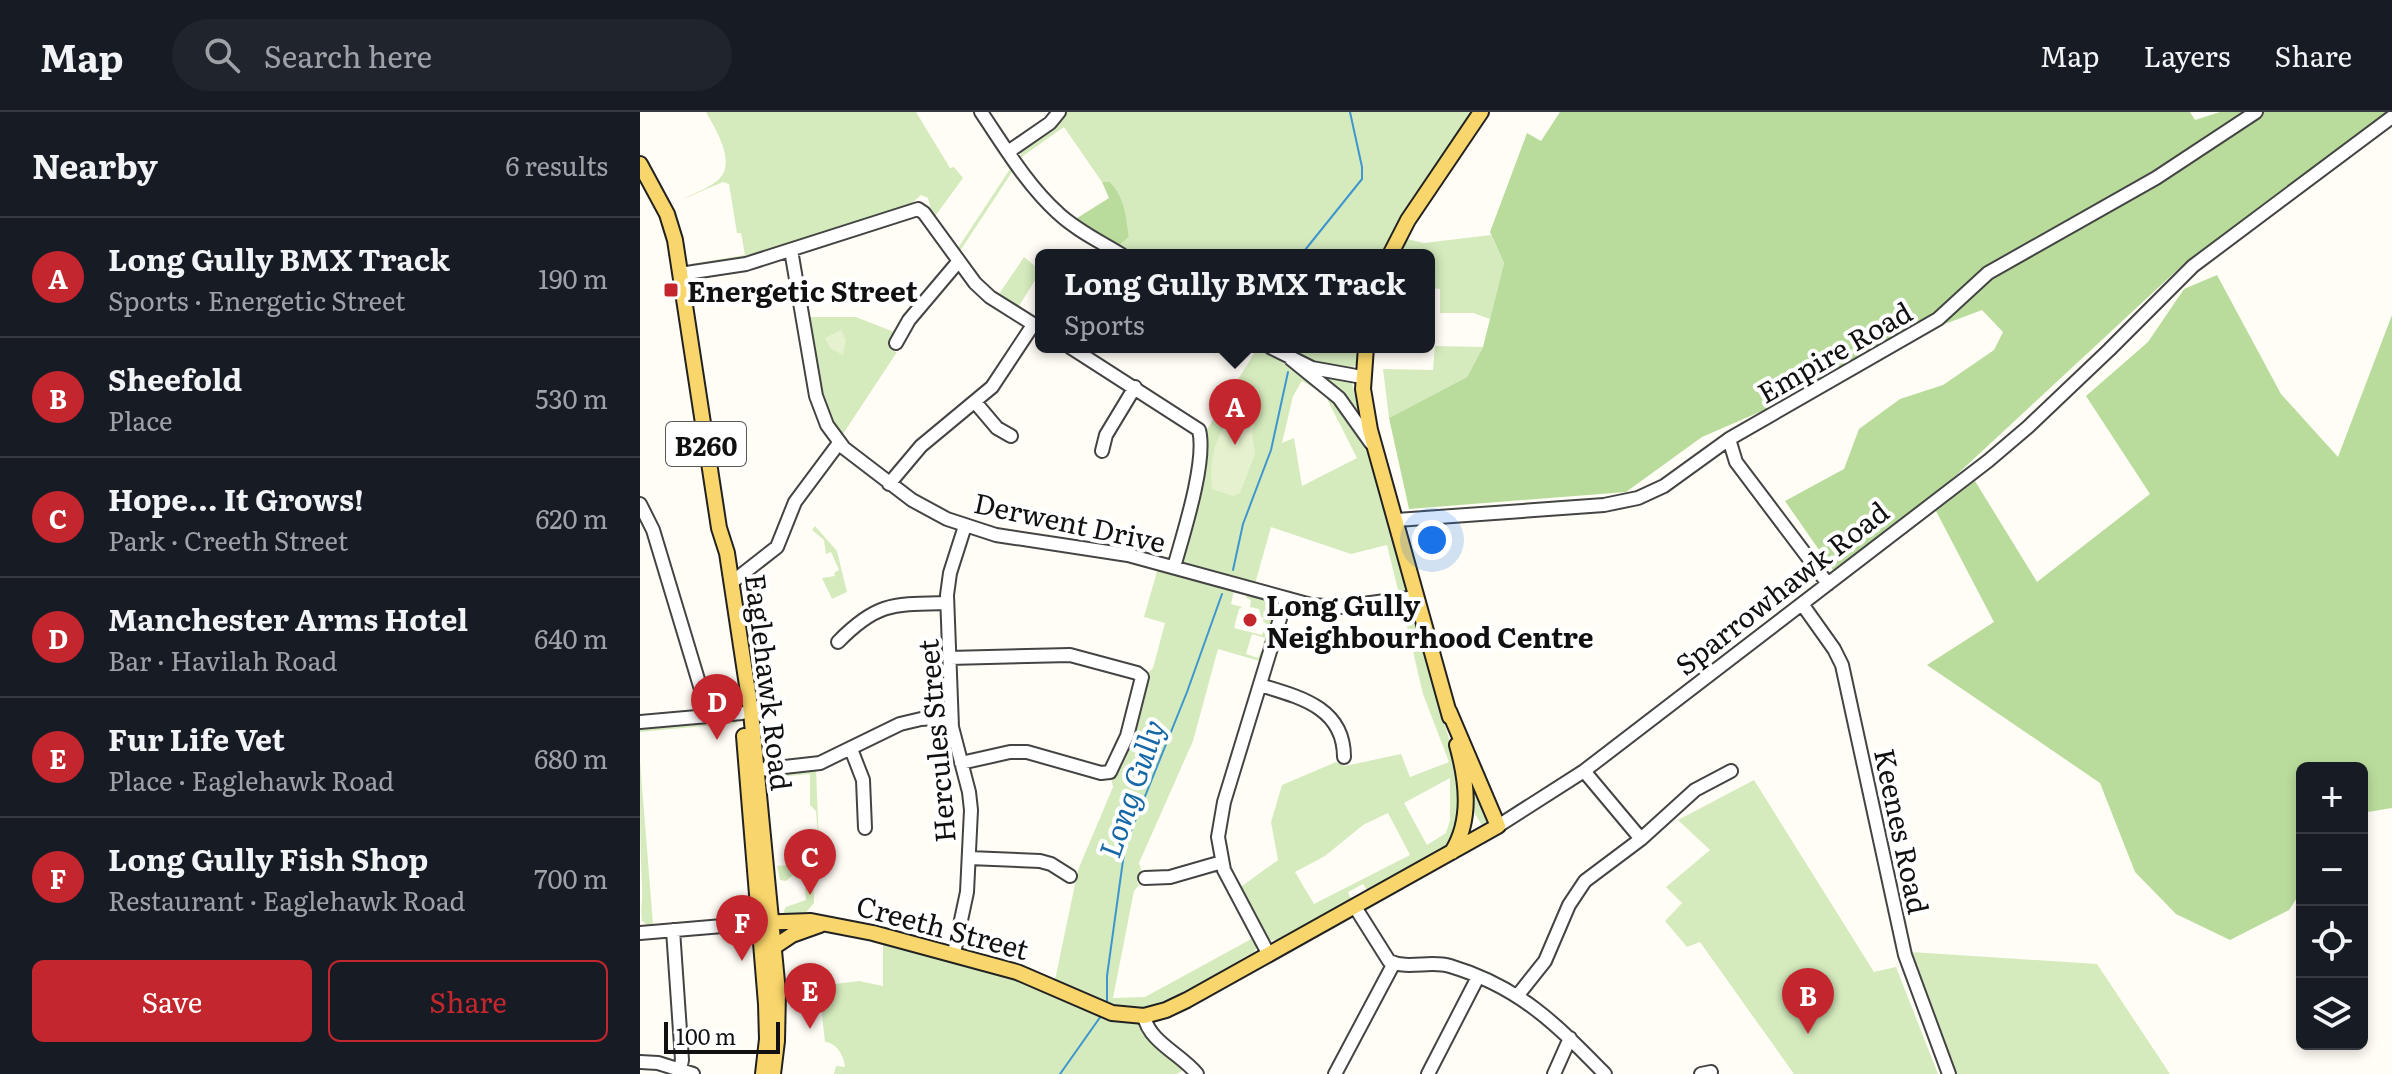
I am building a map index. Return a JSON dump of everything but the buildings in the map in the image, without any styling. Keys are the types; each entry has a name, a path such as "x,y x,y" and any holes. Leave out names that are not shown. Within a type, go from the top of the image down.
{"main road":[{"path":"1393,249 1408,220 1481,112"},
{"name":"Eaglehawk Road","path":"640,164 672,227 720,537 727,553 728,585 757,770 767,1019 763,1074"},
{"path":"1365,353 1362,377 1366,411 1460,757 1466,802 1463,830 1451,853"},
{"path":"1449,711 1492,830"},
{"name":"Eaglehawk Road","path":"746,712 765,922 774,947 778,1027 773,1074"},
{"path":"1466,802 1492,830"},
{"name":"Sparrowhawk Road","path":"1144,1016 1174,1006 1492,830"},
{"name":"Creeth Street","path":"765,922 806,920 828,923 954,953 1017,972 1107,1011 1144,1016"},
{"path":"774,947 792,935 828,923"}],"street":[{"path":"981,112 1041,196 1058,214 1113,249"},
{"name":"Empire Road","path":"1397,520 1604,505 1638,498 1664,486 1729,439 1903,342 1938,319 1988,273 2156,178 2256,112"},
{"path":"1008,152 1057,115"},
{"name":"Sparrowhawk Road","path":"1492,830 1584,771 2028,427 2134,327 2193,266 2392,117"},
{"path":"680,274 746,264 921,205 958,262 990,297 1035,326"},
{"name":"Derwent Drive","path":"791,250 816,396 827,425 839,443 921,506 965,526 1008,537 1113,551 1321,607 1416,597"},
{"path":"896,343 906,324 958,262"},
{"path":"889,484 921,446 975,402 1000,376 1035,330"},
{"path":"1090,353 1135,387 1195,425 1200,433 1194,495 1174,567"},
{"path":"1280,353 1324,372 1362,377"},
{"path":"1291,359 1339,398 1375,448"},
{"path":"1102,451 1106,435 1135,387"},
{"path":"975,402 997,428 1011,436"},
{"path":"1729,439 1736,462 1828,584"},
{"path":"728,585 777,547 798,498 839,443"},
{"path":"640,504 653,530 709,716"},
{"name":"Hercules Street","path":"954,953 967,899 971,801 954,744 947,603 950,573 965,526"},
{"path":"1269,955 1222,862 1218,846 1220,819 1286,599"},
{"path":"838,642 862,619 881,609 903,604 947,603"},
{"name":"Keenes Road","path":"1802,604 1842,665 1907,963 1949,1074"},
{"path":"949,658 1070,655 1142,677 1127,736 1109,773 1021,751 961,763"},
{"path":"1260,685 1305,700 1328,713 1341,734 1344,757"},
{"path":"640,722 746,712"},
{"path":"757,770 820,763 900,724 951,717"},
{"path":"851,749 863,780 865,828"},
{"path":"1584,771 1641,839"},
{"path":"1518,995 1545,961 1580,887 1641,839 1695,790 1731,771"},
{"path":"969,858 1040,861 1070,876"},
{"path":"1145,878 1170,877 1222,862"},
{"path":"1355,907 1382,953 1394,963 1435,963 1478,977 1518,995 1542,1011 1605,1074"},
{"name":"Creeth Street","path":"640,933 765,922"},
{"path":"640,1062 658,1063 682,1072 673,930"},
{"path":"1335,1074 1394,963"},
{"path":"1428,1074 1478,977"},
{"path":"1144,1016 1153,1035 1181,1056 1197,1074"},
{"path":"1554,1074 1570,1038"}],"green space":[{"path":"706,112 916,112 950,168 954,167 963,178 933,219 928,198 921,195 907,207 746,260 694,267 691,264 745,255 741,233 737,233 729,184 723,182 683,199 717,181 726,166 723,147"},
{"path":"1064,112 1474,112 1401,219 1386,249 1120,249 1117,247 1129,237 1118,194 1110,182 1102,182 1064,127 1020,158 1022,148"},
{"path":"1560,112 2190,112 2195,120 2220,112 2392,112 2187,261 1951,480 1833,570 1785,501 1844,469 1859,429 1900,399 1943,385 1994,350 2003,332 1982,310 1878,349 1771,407 1702,437 1626,492 1409,509 1389,418 1467,377 1483,347 1504,263 1490,232 1527,133 1541,141"},
{"path":"1012,166 1014,169 958,254 956,251"},
{"path":"1102,182 1110,182 1115,188 1126,215 1129,237 1117,247 1074,220 1109,198"},
{"path":"1491,235 1504,263 1490,319 1473,313 1440,313 1440,289 1435,289 1435,249 1403,249 1407,239 1424,243"},
{"path":"1024,257 1035,266 1035,280 1017,309 997,297"},
{"path":"2217,275 2281,394 2338,457 2392,315 2392,808 2368,812 2368,762 2296,762 2296,899 2289,910 2230,940 2176,914 2135,872 2100,783 1927,665 1994,622 1936,511 1975,481 2037,582 2150,494 2086,396 2148,342 2184,289"},
{"path":"809,317 856,317 894,332 888,344 891,350 897,352 841,437 823,394"},
{"path":"841,330 846,340 843,355 830,348 825,338"},
{"path":"1435,346 1483,347 1467,377 1389,418 1383,369 1433,370"},
{"path":"1254,353 1267,353 1326,390 1365,440 1406,584 1404,591 1399,594 1387,545 1351,554 1271,527 1255,584 1187,565 1182,561 1198,493 1206,431","holes":["1302,381 1325,395 1357,458 1302,486 1294,438 1282,443 1293,396"]},
{"path":"1290,353 1359,353 1357,364 1349,370 1312,364"},
{"path":"1322,377 1352,382 1359,416"},
{"path":"1241,397 1258,410 1252,433 1255,454 1240,493 1233,496 1212,489 1212,461 1222,431"},
{"path":"815,526 837,551 847,592 832,599 822,578 835,576 834,573 839,570 831,552 826,554 824,540 812,530"},
{"path":"1158,568 1234,590 1231,604 1242,607 1234,628 1262,635 1266,623 1259,609 1250,607 1251,600 1246,598 1247,594 1274,601 1278,608 1267,645 1263,644 1265,638 1252,634 1246,654 1258,658 1261,651 1265,652 1263,662 1218,649 1193,741 1139,863 1139,885 1134,891 1113,998 1145,997 1255,937 1258,946 1254,952 1172,997 1138,1008 1124,1009 1098,1002 1055,980 1078,870 1113,787 1111,778 1116,775 1132,734 1165,623 1144,617"},
{"path":"1402,605 1412,610 1458,772 1460,815 1455,834 1443,849 1367,890 1363,884 1348,892 1351,899 1276,940 1267,940 1238,889 1278,860 1271,822 1282,785 1336,762 1345,766 1401,754 1410,777 1449,762 1423,694","holes":["1450,778 1450,820 1446,833 1427,845 1404,803","1388,813 1410,855 1314,904 1295,872 1325,856 1363,825"]},
{"path":"733,719 737,723 640,732 640,727"},
{"path":"640,761 653,924 647,925 641,917"},
{"path":"1468,766 1489,822 1486,826 1481,824 1471,807"},
{"path":"816,768 819,847 816,811 810,805 810,774 765,778 768,774"},
{"path":"1754,780 1874,972 1896,967 1938,1074 1794,1074 1700,942 1687,947 1665,921 1682,903 1666,887 1710,850 1678,820"},
{"path":"813,863 814,903 804,915 782,915 786,907 806,900 805,888 809,887 800,875 786,881 780,880 777,866"},
{"path":"883,942 982,965 1118,1019 1138,1023 1143,1034 1185,1069 1177,1074 834,1074 836,1066 845,1067 836,1047 825,1042 819,986 859,981 883,986"},
{"path":"1911,952 2097,964 2170,1074 1953,1074 1918,980"}],"waterway":[{"name":"Long Gully","path":"1306,249 1362,179 1350,112"},
{"name":"Long Gully","path":"1233,570 1243,524 1271,450 1288,372"},
{"name":"Long Gully","path":"1107,1002 1107,976 1125,846 1187,692 1222,594"},
{"name":"Long Gully","path":"1060,1074 1101,1016"}],"place":[{"name":"Energetic Street","path":"671,290"},
{"name":"Long Gully BMX Track","path":"1235,445"},
{"name":"Long Gully Neighbourhood Centre","path":"1250,620"},
{"name":"Manchester Arms Hotel","path":"717,740"},
{"name":"Hope... It Grows!","path":"810,895"},
{"name":"Long Gully Fish Shop","path":"742,961"},
{"name":"Fur Life Vet","path":"810,1029"},
{"name":"Sheefold","path":"1808,1034"}]}
